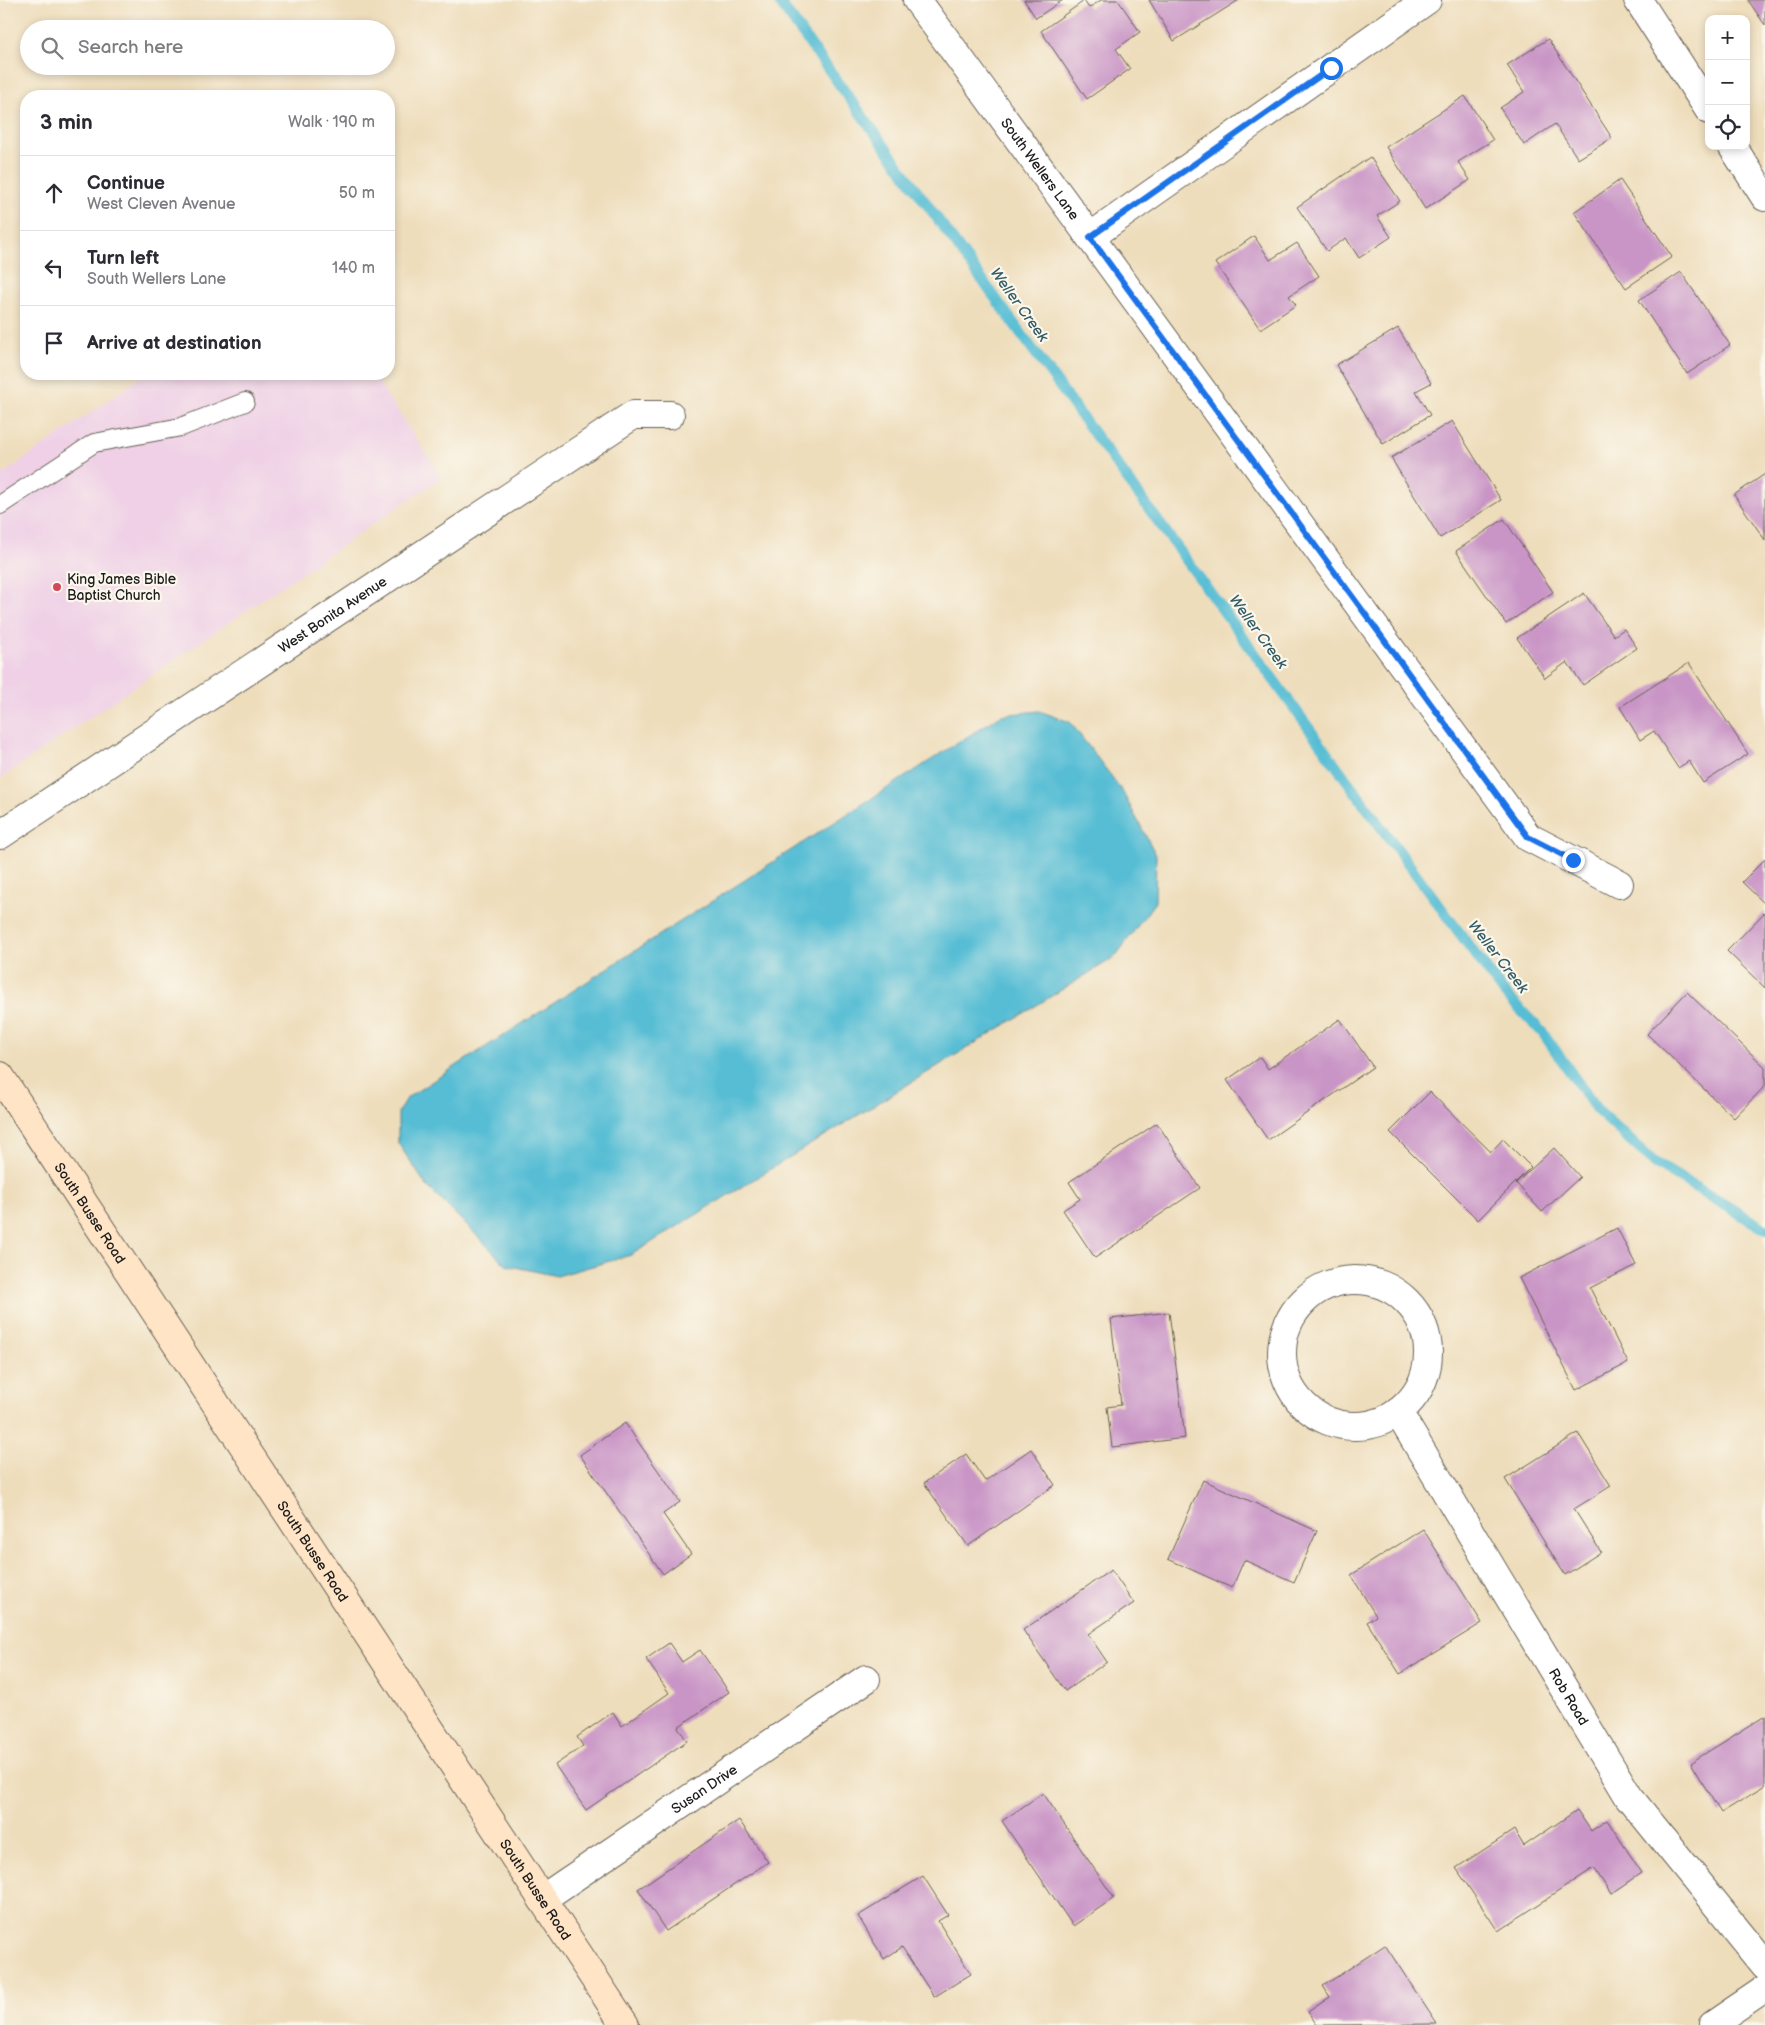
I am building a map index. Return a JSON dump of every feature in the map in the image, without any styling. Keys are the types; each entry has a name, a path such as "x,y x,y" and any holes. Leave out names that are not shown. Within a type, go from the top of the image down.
{"main road":[{"name":"South Busse Road","path":"0,1076 625,2025"}],"street":[{"name":"South Wellers Lane","path":"917,0 1528,837 1619,884"},
{"path":"1090,237 1427,0"},
{"path":"1638,0 1706,105"},
{"path":"1735,150 1765,197"},
{"name":"West Bonita Avenue","path":"0,835 633,415 670,415"},
{"path":"1343,1280 1368,1280 1391,1288 1410,1303 1415,1310 1423,1324 1429,1348 1426,1372 1416,1394 1398,1412 1376,1423 1353,1426 1330,1422 1309,1410 1293,1392 1283,1370 1281,1347 1287,1323 1300,1303 1319,1288 1343,1280"},
{"name":"Rob Road","path":"1398,1412 1629,1797 1765,1966"},
{"name":"Susan Drive","path":"542,1899 866,1679"},
{"path":"1712,2025 1765,1989"}],"lane":[{"path":"0,505 94,443 181,427 245,402"}],"shaded area":[{"path":"136,380 377,380 442,477 0,779 0,476"}],"water":[{"path":"1039,711 1070,722 1121,789 1156,855 1155,902 1115,957 631,1255 557,1276 506,1265 426,1185 398,1143 398,1112 408,1097 1001,715"}],"building":[{"path":"1024,0 1063,0 1036,18"},
{"path":"1101,0 1118,0 1140,32 1116,49 1130,69 1087,99 1041,31 1084,1 1089,8"},
{"path":"1149,0 1239,0 1174,41"},
{"path":"1748,0 1765,0 1765,25"},
{"path":"1548,39 1612,138 1578,159 1555,124 1524,145 1500,108 1524,92 1507,65"},
{"path":"1465,96 1493,140 1458,162 1470,180 1425,209 1386,147"},
{"path":"1370,157 1400,201 1377,216 1391,237 1359,258 1346,238 1327,251 1297,207"},
{"path":"1620,180 1672,257 1626,288 1574,212"},
{"path":"1254,236 1270,260 1297,243 1319,276 1289,296 1296,305 1260,329 1215,263"},
{"path":"1681,272 1730,345 1687,374 1639,300"},
{"path":"1398,328 1431,383 1416,391 1430,415 1383,444 1336,365"},
{"path":"1452,421 1501,500 1440,538 1391,458"},
{"path":"1765,474 1765,540 1734,495"},
{"path":"1504,519 1553,592 1506,624 1456,551"},
{"path":"1584,593 1614,636 1624,629 1637,648 1583,685 1567,662 1545,678 1517,638"},
{"path":"1689,663 1748,754 1703,783 1689,761 1678,768 1654,731 1640,740 1620,707"},
{"path":"1765,859 1765,904 1742,882"},
{"path":"1765,912 1765,988 1727,951"},
{"path":"1687,992 1765,1067 1765,1086 1734,1118 1647,1034"},
{"path":"1340,1019 1373,1067 1268,1140 1227,1080 1260,1057 1268,1069"},
{"path":"1430,1092 1491,1152 1503,1139 1531,1167 1478,1220 1390,1132"},
{"path":"1157,1123 1200,1188 1095,1258 1063,1210 1080,1199 1069,1182"},
{"path":"1554,1148 1580,1177 1542,1212 1516,1183"},
{"path":"1617,1228 1636,1265 1590,1288 1628,1363 1576,1390 1519,1278"},
{"path":"1169,1312 1185,1438 1112,1447 1107,1407 1121,1405 1111,1319"},
{"path":"625,1423 680,1502 663,1514 691,1554 663,1574 580,1455"},
{"path":"1578,1433 1611,1486 1574,1509 1601,1552 1565,1575 1505,1479"},
{"path":"1031,1449 1055,1485 968,1546 924,1483 966,1454 985,1481"},
{"path":"1203,1480 1317,1531 1294,1582 1244,1560 1232,1588 1168,1559"},
{"path":"1423,1529 1482,1623 1400,1674 1367,1622 1376,1616 1351,1575"},
{"path":"1111,1570 1134,1603 1088,1634 1107,1662 1065,1691 1023,1630"},
{"path":"669,1643 682,1662 700,1650 729,1692 678,1727 687,1741 586,1810 555,1765 583,1746 577,1737 613,1712 622,1726 669,1693 646,1659"},
{"path":"1765,1716 1765,1786 1721,1813 1690,1763"},
{"path":"1043,1793 1114,1898 1073,1926 1002,1821"},
{"path":"1577,1810 1591,1831 1607,1820 1642,1873 1611,1894 1594,1868 1498,1931 1456,1868 1514,1830 1524,1846"},
{"path":"739,1820 768,1862 666,1931 638,1889"},
{"path":"923,1876 948,1915 938,1921 971,1974 934,1997 902,1947 884,1959 858,1916"},
{"path":"1385,1945 1437,2024 1317,2025 1308,2012 1330,1997 1323,1986"}],"waterway":[{"name":"Weller Creek","path":"778,0 1381,827 1505,994 1543,1033 1597,1110 1655,1163 1765,1229"}],"place":[{"name":"King James Bible Baptist Church","path":"57,587"}],"route":[{"path":"1331,68 1090,237 1528,837 1573,860"}]}
